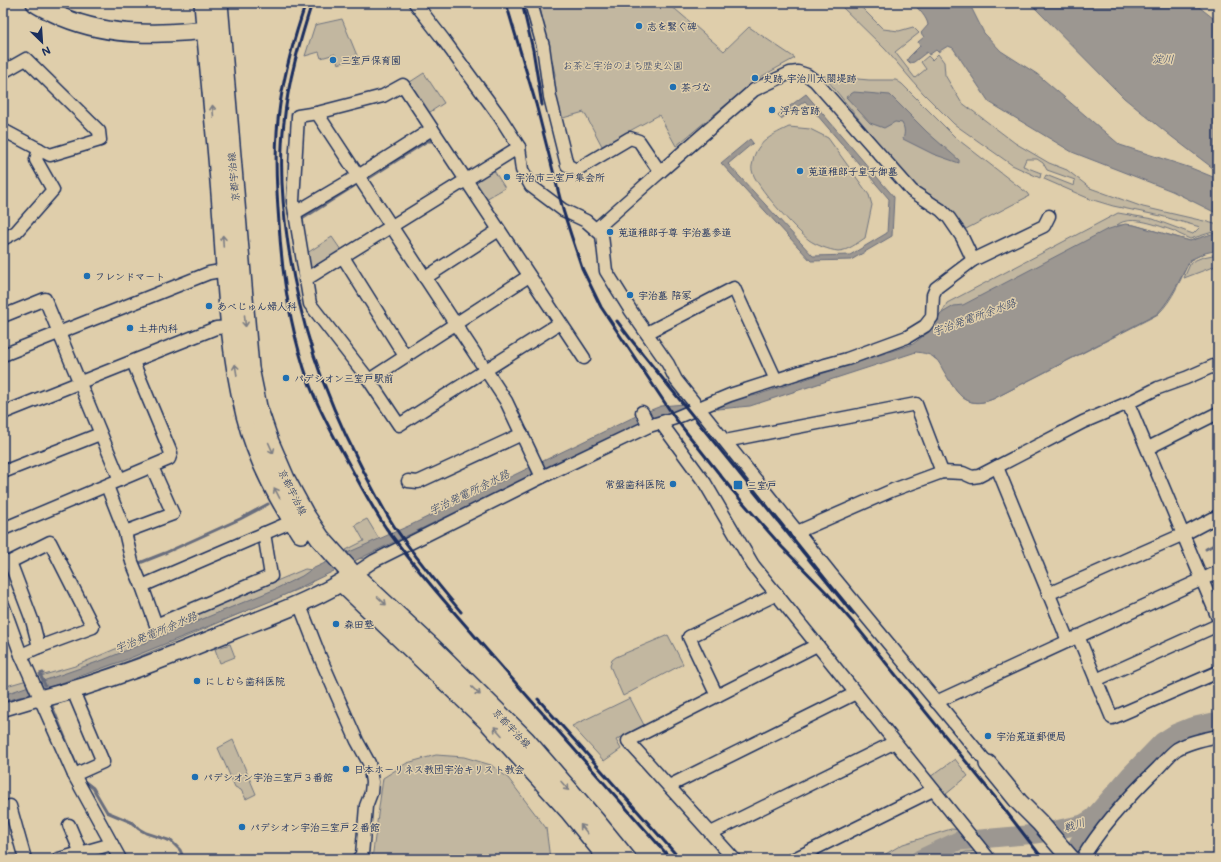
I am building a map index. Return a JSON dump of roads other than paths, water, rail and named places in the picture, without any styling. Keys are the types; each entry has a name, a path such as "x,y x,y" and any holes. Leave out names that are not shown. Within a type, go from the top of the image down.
{"main road":[{"name":"京都宇治線","path":"204,3 214,30"},
{"name":"京都宇治線","path":"218,3 214,30 232,269 248,368 257,407 269,442 285,479 320,538 328,557 344,576 488,720 569,810 609,859"},
{"name":"京都宇治線","path":"232,269 230,327 236,372 246,417 263,464 278,496 310,546 328,557"},
{"name":"京都宇治線","path":"344,576 432,648 525,740 626,859"}],"street":[{"path":"415,3 444,39 500,117 518,147 522,170 531,186 563,210 586,221 602,235 606,270 628,306 668,364 676,380 797,532 936,702 1019,802 1054,839 1074,857 1093,840 1111,818 1176,750 1194,742 1218,736"},
{"path":"531,3 543,46 550,97 567,165 576,170 630,138 638,141 660,172"},
{"path":"37,4 77,23 112,31 146,34 214,30"},
{"path":"3,72 26,59 99,131 100,140 50,155 3,130"},
{"path":"596,229 754,90 775,79 790,73 798,72 807,75 815,81 912,191 949,218 962,237 973,260"},
{"path":"560,323 399,425 369,380 310,304 293,201 298,116 317,113 383,96 404,85 584,358"},
{"path":"317,113 506,401 540,471"},
{"path":"295,213 358,176 432,129"},
{"path":"305,280 518,147"},
{"path":"3,239 16,232 53,190 36,160 39,149"},
{"path":"3,710 39,697 73,691 175,654 299,603 344,576 540,471 648,419 699,408 730,395 846,359 907,337 925,326 932,317 933,295 936,288 973,260 1044,226 1049,216"},
{"path":"425,278 499,230"},
{"path":"343,257 406,356"},
{"path":"3,355 209,273 232,269"},
{"path":"369,380 529,276"},
{"path":"647,333 734,288 776,380"},
{"path":"3,316 45,299 120,480"},
{"path":"3,413 216,328 230,327"},
{"path":"3,529 170,459 172,453 134,362"},
{"path":"797,532 893,490 942,472 963,473 972,477 979,476 1083,422 1128,403 1158,388 1218,364"},
{"path":"1128,403 1218,618"},
{"path":"725,441 916,404 942,472"},
{"path":"1148,448 1218,413"},
{"path":"648,419 705,483 753,565 989,859"},
{"path":"3,472 100,434"},
{"path":"408,481 418,482 522,434"},
{"path":"125,532 173,514 152,467"},
{"path":"997,467 1048,594 1096,680 1112,718 1218,672"},
{"path":"107,486 125,532 132,562 156,625 271,576 264,533"},
{"path":"1048,594 1184,534 1218,516"},
{"path":"142,586 294,521"},
{"path":"21,655 93,628 50,542 6,562 32,620 39,647"},
{"path":"936,702 1218,572"},
{"path":"717,696 689,637 776,594"},
{"path":"299,603 320,657 369,764 372,782 371,794 366,806 362,855 358,859"},
{"path":"4,611 39,697 120,859"},
{"path":"1096,680 1218,625"},
{"path":"734,859 628,741 817,645"},
{"path":"73,691 103,762 78,774"},
{"path":"669,786 856,693"},
{"path":"711,833 895,742"},
{"path":"794,859 933,790"},
{"path":"10,806 25,859"},
{"path":"69,825 80,853"},
{"path":"59,859 112,844"}],"water":[{"path":"913,3 969,3 984,33 1001,51 1037,74 1120,145 1191,168 1218,179 1218,214 1172,191 1072,152 989,102 953,48 948,46 938,52 936,50 929,55 927,52 914,62 910,63 907,60 920,46 918,42 924,37 921,33 928,25 924,16"},
{"name":"淀川","path":"1030,3 1194,3 1218,22 1218,172 1124,98"},
{"path":"854,92 890,95 927,132 959,160 959,163 933,154 903,139 904,127 902,123 895,122 884,128 870,123 846,97"},
{"path":"806,94 894,197 892,236 851,260 811,261 721,163 750,139 753,143 728,164 813,256 850,255 887,233 889,199 805,101 781,119 778,115"},
{"name":"宇治発電所余水路","path":"1125,224 1134,225 1190,241 1218,232 1218,250 1205,253 1190,260 1171,295 1157,314 993,399 983,402 968,401 957,392 936,359 927,354 916,352 750,406 666,414 518,482 276,599 125,660 42,690 3,702 3,695 103,660 271,591 302,576 312,569 413,524 636,416 661,406 732,400 757,395 913,344 922,337 942,313 954,306 963,305 1106,230"}],"waterway":[{"path":"366,180 427,141 433,141"},
{"path":"302,219 354,186"},
{"path":"137,564 240,519 268,504"},
{"path":"1206,549 1218,543"},
{"path":"43,673 40,674 45,685"},
{"path":"52,706 78,769"},
{"name":"戦川","path":"920,859 958,841 1037,834 1083,824 1093,818 1131,774 1162,742 1176,733 1191,727 1218,721"},
{"path":"82,778 93,788 107,812 131,822 146,833 171,841 180,850 184,859"},
{"path":"1070,859 1093,818"}],"railway":[{"path":"306,3 291,53 282,91 278,119 276,163 280,243 288,304 297,344 313,394 328,426 368,498 399,546 456,615 671,859"},
{"path":"312,3 291,76 282,137 282,183 286,229 299,302 323,382 334,409 371,487 402,537 426,570 461,612"},
{"path":"506,3 536,104 563,210 582,268 601,307 675,418 732,490 782,547 827,593 856,626 998,801 1043,859"},
{"path":"522,3 533,50 542,105"},
{"path":"617,321 853,614"},
{"path":"538,699 680,859"}],"place":[{"name":"志を繋ぐ碑","path":"639,26"},
{"name":"三室戸保育園","path":"333,60"},
{"name":"史跡 宇治川太閤堤跡","path":"755,78"},
{"name":"茶づな","path":"673,87"},
{"name":"浮舟宮跡","path":"772,110"},
{"name":"莵道稚郎子皇子御墓","path":"800,171"},
{"name":"宇治市三室戸集会所","path":"507,177"},
{"name":"莵道稚郎子尊 宇治墓参道","path":"610,232"},
{"name":"フレンドマート","path":"87,276"},
{"name":"宇治墓 陪冢","path":"630,295"},
{"name":"あべじゅん婦人科","path":"209,306"},
{"name":"土井内科","path":"130,328"},
{"name":"パデシオン三室戸駅前","path":"286,378"},
{"name":"常盤歯科医院","path":"673,484"},
{"name":"三室戸","path":"738,485"},
{"name":"森田塾","path":"336,624"},
{"name":"にしむら歯科医院","path":"197,681"},
{"name":"宇治菟道郵便局","path":"988,736"},
{"name":"日本ホーリネス教団宇治キリスト教会","path":"346,769"},
{"name":"パデシオン宇治三室戸３番館","path":"195,777"},
{"name":"パデシオン宇治三室戸２番館","path":"242,827"}],"park label":[{"name":"お茶と宇治のまち歴史公園","path":"623,65"}]}
